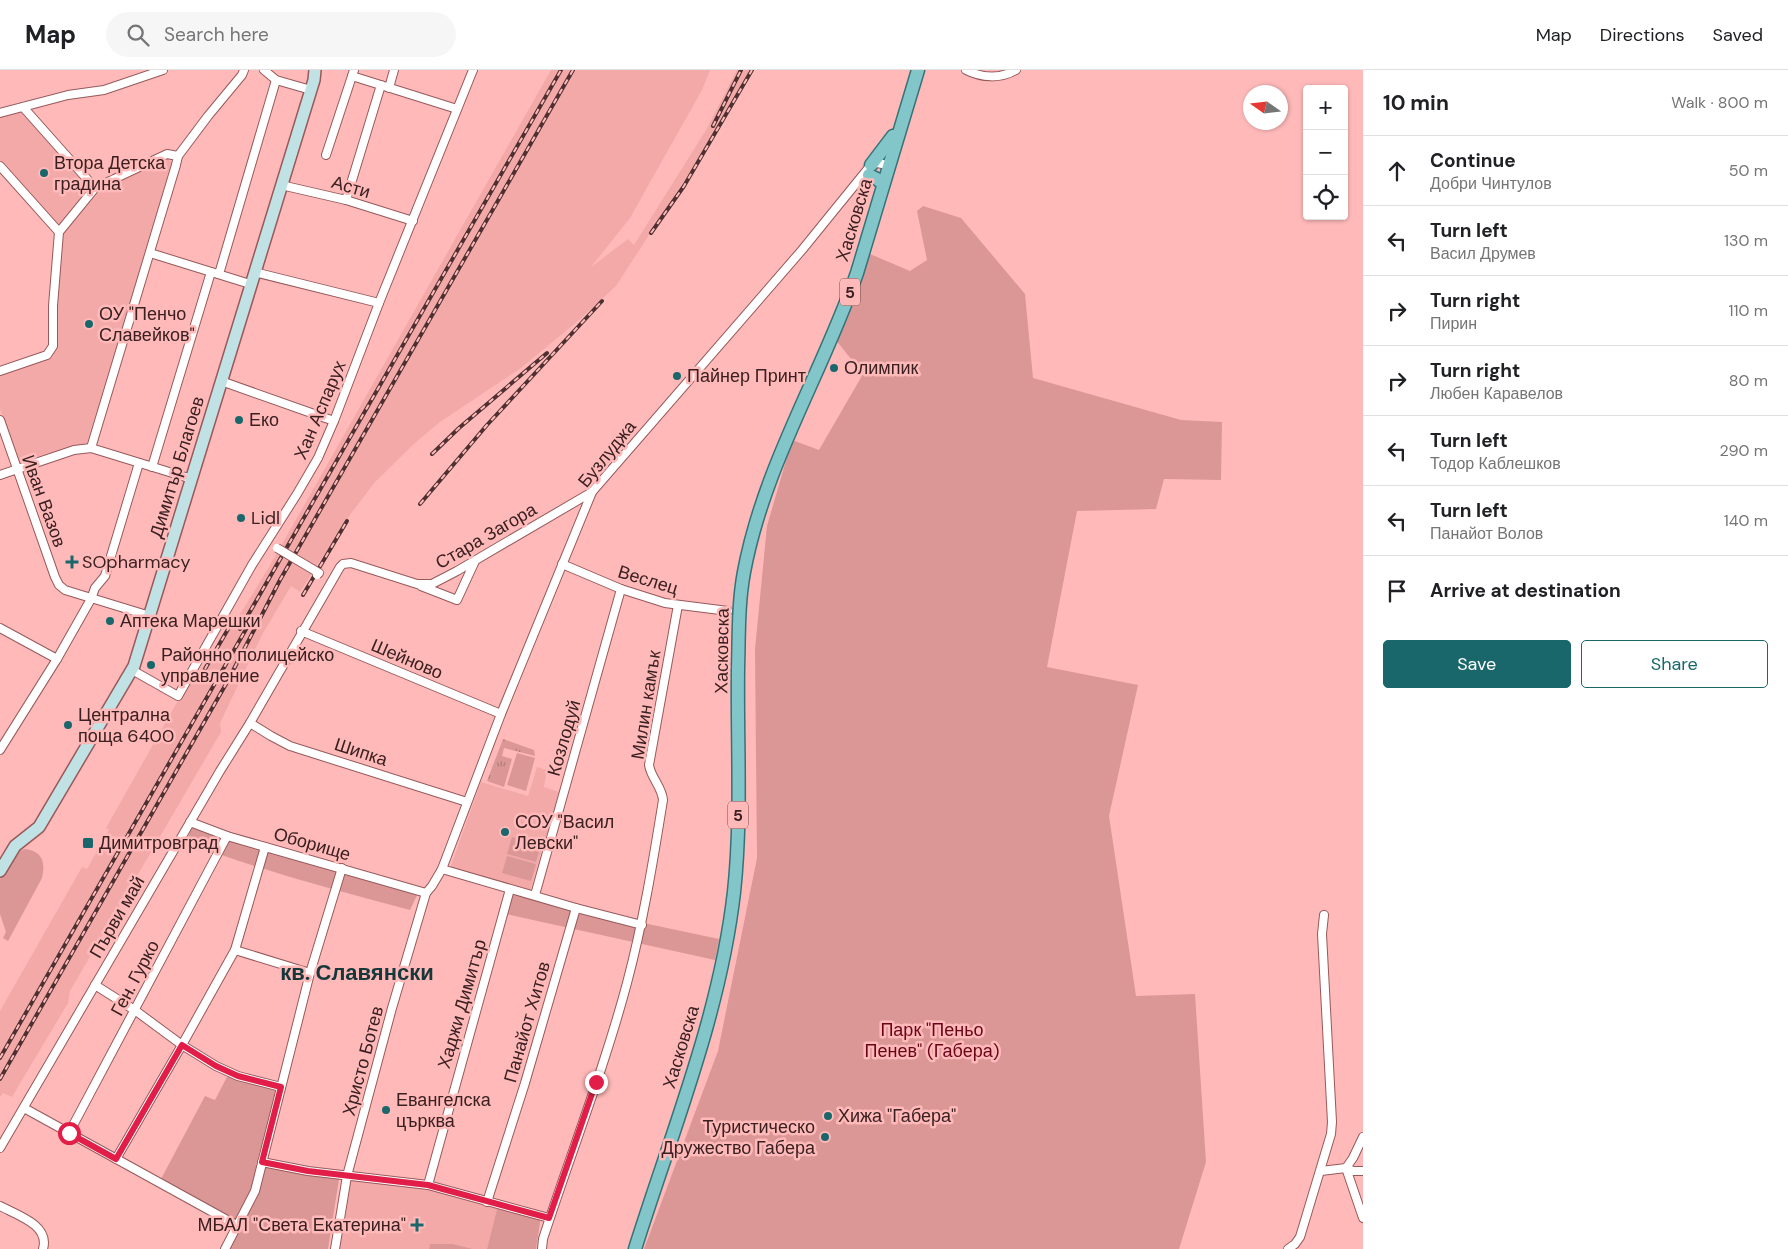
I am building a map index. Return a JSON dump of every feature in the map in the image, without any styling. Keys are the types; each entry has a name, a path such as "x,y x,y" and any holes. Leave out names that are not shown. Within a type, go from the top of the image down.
{"main road":[{"name":"Хасковска","path":"635,1249 691,1079 714,997 734,894 738,823 739,612 744,570 759,510 774,466 847,300 918,70"},
{"path":"886,174 878,179 867,173 885,149 904,116"}],"street":[{"path":"0,113 68,95 104,90 163,70"},
{"path":"264,70 276,80 314,77"},
{"path":"346,200 385,86 394,70"},
{"name":"Хан Аспарух","path":"132,670 178,696 252,565 310,472 334,421 472,70"},
{"path":"966,70 989,76 1010,74 1016,70"},
{"path":"91,448 178,156 243,73"},
{"path":"326,155 353,73 385,86 457,109"},
{"name":"Димитър Благоев","path":"0,872 15,846 39,827 132,670 314,77"},
{"path":"152,467 276,80"},
{"path":"22,107 95,188"},
{"path":"0,371 51,352 53,346 53,306 59,232 95,188 166,154 178,156"},
{"path":"867,173 877,163 886,174"},
{"path":"0,166 59,232"},
{"name":"Бузлуджа","path":"467,802 592,492 867,173"},
{"name":"Асти","path":"281,185 346,200 413,222"},
{"path":"150,253 250,284"},
{"path":"254,272 379,303"},
{"path":"221,380 334,421"},
{"name":"Иван Вазов","path":"0,420 59,585 65,590 91,599 150,616"},
{"path":"0,475 78,449 91,448 192,478"},
{"path":"0,750 57,659 91,599 95,588 104,576 140,463"},
{"name":"Стара Загора","path":"336,571 343,564 351,563 417,584 425,585 437,582 592,492"},
{"path":"278,548 319,573 317,576"},
{"path":"417,584 457,600 475,561"},
{"name":"Веслец","path":"562,564 621,589 658,601 728,611"},
{"name":"Първи май","path":"0,1148 190,822 250,723 336,571"},
{"name":"Козлодуй","path":"535,895 621,589"},
{"name":"Милин камък","path":"542,1249 549,1218 609,1042 642,925 663,800 662,792 652,776 649,765 678,605"},
{"path":"0,628 57,659"},
{"name":"Шейново","path":"302,631 501,714"},
{"name":"Шипка","path":"250,723 290,746 467,802"},
{"name":"Христо Ботев","path":"335,1249 347,1176 392,1008 426,893 442,869 467,802"},
{"name":"Оборище","path":"190,822 227,836 426,893"},
{"name":"Ген. Гурко","path":"69,1133 136,1011 227,836"},
{"path":"116,1159 235,950 266,847"},
{"path":"225,1249 255,1191 310,973 342,868"},
{"path":"442,869 642,925"},
{"name":"Хаджи Димитър","path":"428,1185 510,889"},
{"name":"Панайот Хитов","path":"487,1202 525,1083 576,908"},
{"path":"1288,1249 1300,1237 1331,1134 1323,942 1324,915"},
{"path":"235,950 310,973"},
{"path":"95,985 216,1066 238,1076 281,1087"},
{"path":"24,1108 238,1226"},
{"path":"1346,1168 1363,1137"},
{"path":"262,1162 308,1171 428,1185 549,1218"},
{"path":"1321,1171 1346,1168 1353,1171 1363,1171"},
{"path":"1346,1168 1363,1218"},
{"path":"0,1206 36,1226 42,1232 45,1242 42,1249"}],"shaded area":[{"path":"551,70 710,70 702,90 630,218 591,267 628,239 634,245 706,130 737,70 752,70 715,133 616,286 579,320 521,368 440,422 416,442 375,482 352,512 300,592 291,586 262,635 220,723 221,732 70,991 68,1003 12,1097 3,1093 0,1097 0,1011 82,867 87,869 109,830 106,828 176,704 244,608 269,567"},
{"name":"Втора Детска градина","path":"20,111 89,187 57,226 0,160 0,117"},
{"name":"ОУ \"Пенчо Славейков\"","path":"168,159 174,164 87,443 20,461 0,409 0,374 53,357 63,234 100,191"},
{"name":"СОУ \"Васил Левски\"","path":"537,767 547,770 544,787 559,792 530,891 450,868 481,782 528,796"},
{"name":"МБАЛ \"Света Екатерина\"","path":"347,1180 423,1186 498,1205 487,1249 473,1249 453,1244 430,1244 429,1249 337,1249"}],"green space":[{"name":"Парк \"Пеньо Пенев\" (Габера)","path":"923,206 961,218 1025,294 1033,378 1181,420 1222,422 1221,480 1164,479 1156,509 1077,511 1047,667 1138,685 1109,816 1136,996 1195,994 1206,1162 1179,1249 644,1249 718,1051 757,858 755,649 767,526 792,440 819,450 863,374 835,339 839,324 870,254 910,271 927,260 917,211"},
{"path":"503,739 534,750 535,756 504,748 502,756 512,759 504,787 487,781"},
{"path":"517,753 535,758 526,791 507,785"},
{"path":"194,823 419,891 410,910 297,879 241,862 186,842"},
{"path":"512,837 541,845 536,862 507,854"},
{"path":"25,849 35,852 41,858 43,862 42,878 8,941 3,938 6,932 0,914 0,879 14,853"},
{"path":"507,856 536,864 531,881 502,873"},
{"path":"511,895 719,939 715,960 506,914"},
{"path":"228,1075 241,1081 277,1090 256,1165 339,1179 328,1249 229,1249 241,1225 161,1179 205,1096 215,1100"},
{"path":"498,1205 541,1216 536,1249 487,1249"},
{"path":"430,1244 453,1244 473,1249 429,1249"}],"railway":[{"path":"240,629 561,70"},
{"path":"0,1079 226,684 280,580 573,70"},
{"path":"713,126 741,70"},
{"path":"651,233 684,186 752,70"},
{"path":"420,504 487,425 602,301"},
{"path":"432,454 459,428 547,353"},
{"path":"303,595 347,521"},
{"path":"205,669 235,617"},
{"path":"0,1058 249,624"}],"place":[{"name":"Втора Детска градина","path":"44,173"},
{"name":"ОУ \"Пенчо Славейков\"","path":"89,324"},
{"name":"Олимпик","path":"834,368"},
{"name":"Пайнер Принт","path":"677,376"},
{"name":"Еко","path":"239,420"},
{"name":"Lidl","path":"241,518"},
{"name":"SOpharmacy","path":"72,562"},
{"name":"Аптека Марешки","path":"110,621"},
{"name":"Районно полицейско управление","path":"151,665"},
{"name":"Централна поща 6400","path":"68,725"},
{"name":"СОУ \"Васил Левски\"","path":"505,832"},
{"name":"Димитровград","path":"88,843"},
{"name":"Евангелска църква","path":"386,1110"},
{"name":"Хижа \"Габера\"","path":"828,1116"},
{"name":"Туристическо Дружество Габера","path":"825,1137"},
{"name":"МБАЛ \"Света Екатерина\"","path":"417,1225"}],"district":[{"name":"кв. Славянски","path":"357,972"}],"route":[{"path":"69,1133 116,1159 182,1045 216,1066 238,1076 281,1087 262,1162 308,1171 428,1185 549,1218 596,1082"}]}
